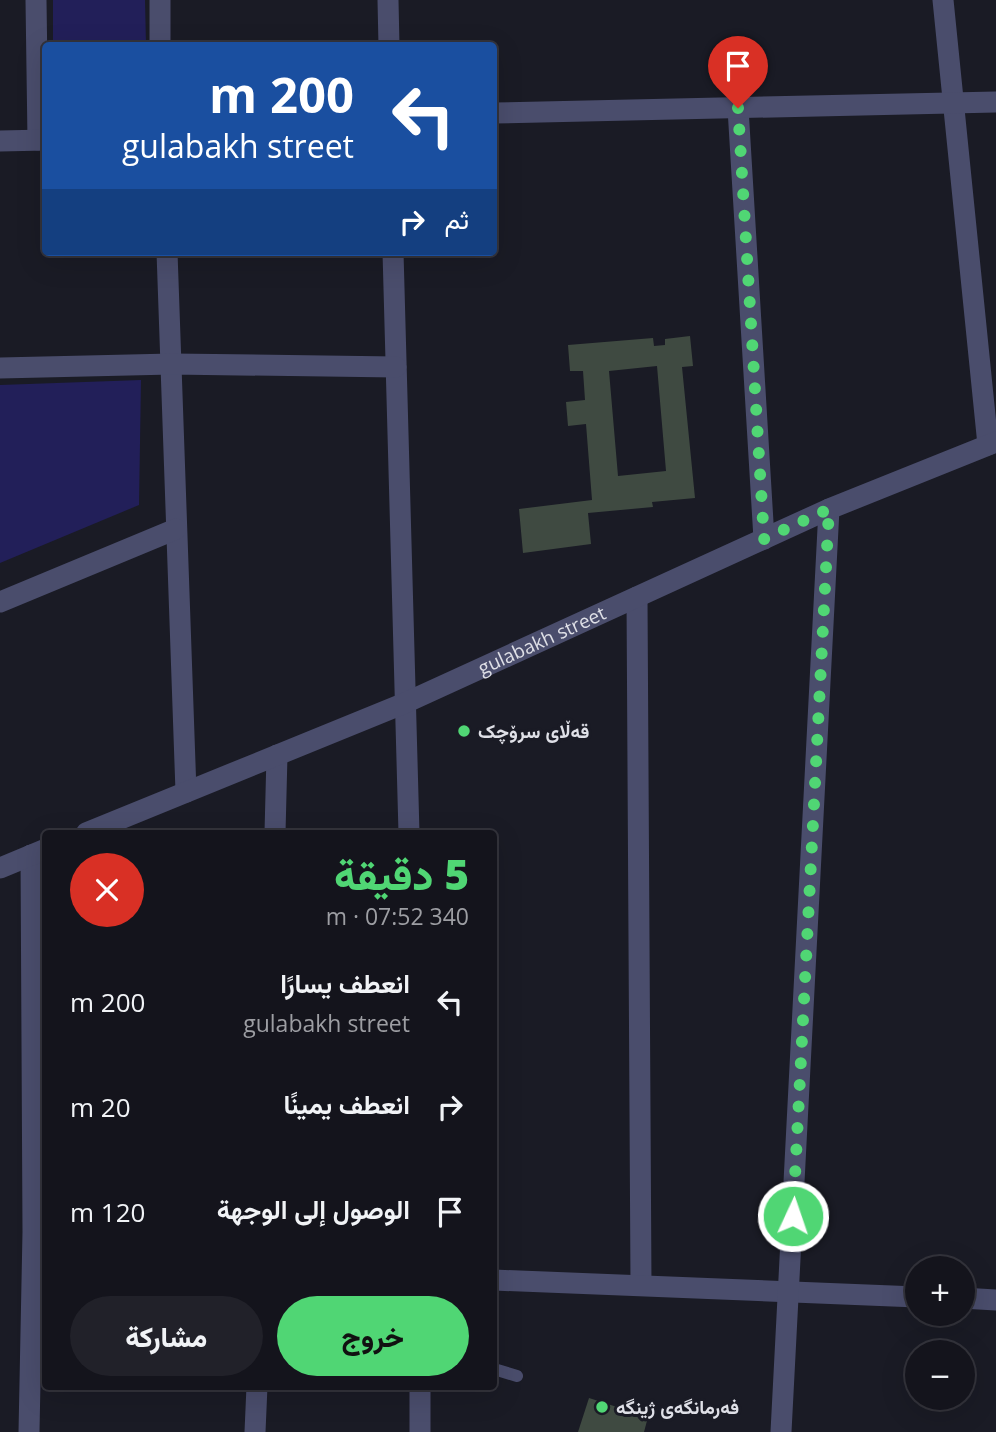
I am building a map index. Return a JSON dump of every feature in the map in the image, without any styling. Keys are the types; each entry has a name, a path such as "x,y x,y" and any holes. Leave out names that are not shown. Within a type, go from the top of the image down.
{"street":[{"path":"0,141 42,140 36,0"},
{"path":"160,0 160,42"},
{"path":"388,0 388,42"},
{"path":"943,0 992,443"},
{"path":"497,113 996,102"},
{"path":"738,108 764,539"},
{"path":"167,256 186,792"},
{"path":"393,256 409,830"},
{"path":"0,368 172,364 397,368"},
{"name":"gulabakh street","path":"93,830 405,703 829,509 992,443"},
{"path":"781,1432 829,509"},
{"path":"0,602 176,528"},
{"path":"637,597 641,1285"},
{"path":"275,830 277,755"},
{"path":"0,868 38,852 29,1432"},
{"path":"497,1280 905,1297"},
{"path":"975,1299 996,1300"},
{"path":"255,1432 257,1390"},
{"path":"420,1390 420,1432"}],"lane":[{"path":"497,1370 517,1376"}],"shaded area":[{"path":"53,0 145,0 146,42 53,42"},
{"path":"141,380 139,505 0,563 0,385"}],"building":[{"path":"690,336 693,366 682,367 695,498 652,502 653,507 588,513 591,544 523,553 519,509 592,500 586,424 568,426 566,402 585,400 583,371 570,371 568,345 653,338 654,346 665,345 665,339","holes":["657,366 666,471 618,476 609,371"]},
{"name":"فەرمانگەی ژینگە","path":"589,1398 648,1417 644,1432 578,1432"}],"place":[{"name":"قەڵای سرۆچک","path":"464,731"},
{"name":"فەرمانگەی ژینگە","path":"602,1407"}],"route":[{"path":"738,108 764,539 829,509 793,1216"}]}
